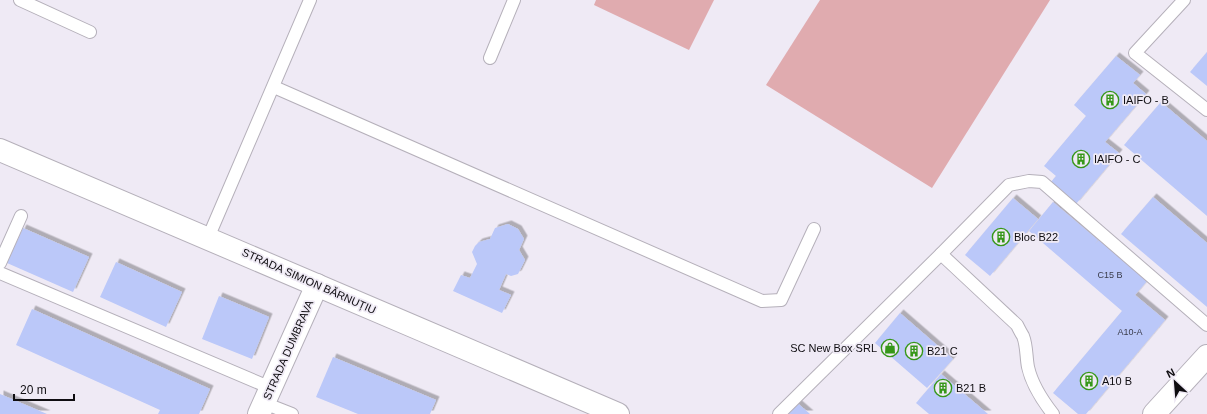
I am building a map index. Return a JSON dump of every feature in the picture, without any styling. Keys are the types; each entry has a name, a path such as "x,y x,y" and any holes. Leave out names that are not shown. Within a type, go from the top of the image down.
{"street":[{"name":"STRADA SIMION BĂRNUȚIU","path":"0,150 618,414"},
{"name":"STRADA DUMBRAVA","path":"265,402 317,285"},
{"path":"1154,414 1206,359"}],"lane":[{"path":"20,0 90,32"},
{"path":"208,238 310,0"},
{"path":"490,58 514,0"},
{"path":"1184,0 1135,53 1207,110"},
{"path":"274,87 762,301 781,300 814,229"},
{"path":"779,414 1009,185 1029,181 1042,182 1207,325"},
{"path":"0,264 21,216"},
{"path":"941,254 1017,325 1023,337 1028,368 1034,386 1042,401 1053,414"},
{"path":"0,273 292,414"}],"shaded area":[{"path":"596,0 714,0 689,50 594,5"},
{"path":"820,0 1050,0 932,188 766,85"}],"building":[{"path":"1207,52 1207,86 1190,72"},
{"path":"1116,56 1140,75 1133,83 1146,94 1105,142 1119,153 1076,204 1050,183 1056,176 1044,166 1086,116 1074,105"},
{"path":"1161,102 1207,141 1207,216 1124,145"},
{"path":"1153,197 1207,243 1207,307 1121,234"},
{"name":"Bloc B22","path":"1013,198 1038,219 990,276 965,255"},
{"path":"1053,202 1098,240 1095,244 1099,240 1147,281 1135,295 1165,320 1086,414 1078,414 1053,393 1122,311 1029,231"},
{"path":"508,224 518,229 524,239 519,250 525,260 518,274 511,276 506,274 499,290 511,295 502,313 453,291 461,275 470,278 477,264 472,252 475,246 479,242 490,239 495,228"},
{"path":"23,228 89,257 73,292 7,263"},
{"path":"116,262 182,292 166,327 100,297"},
{"path":"219,296 269,317 252,359 202,339"},
{"path":"32,309 210,389 199,414 158,414 160,410 16,345"},
{"name":"B21 C","path":"900,313 953,359 927,388 875,343"},
{"path":"333,357 436,400 430,414 358,414 316,397"},
{"name":"B21 B","path":"941,374 988,414 929,414 916,403"},
{"path":"0,394 47,414 0,414"},
{"path":"795,401 810,414 783,414"}],"place":[{"name":"IAIFO - B","path":"1110,100"},
{"name":"IAIFO - C","path":"1081,159"},
{"name":"Bloc B22","path":"1001,237"},
{"name":"SC New Box SRL","path":"890,348"},
{"name":"B21 C","path":"914,351"},
{"name":"A10 B","path":"1089,381"},
{"name":"B21 B","path":"943,388"}]}
